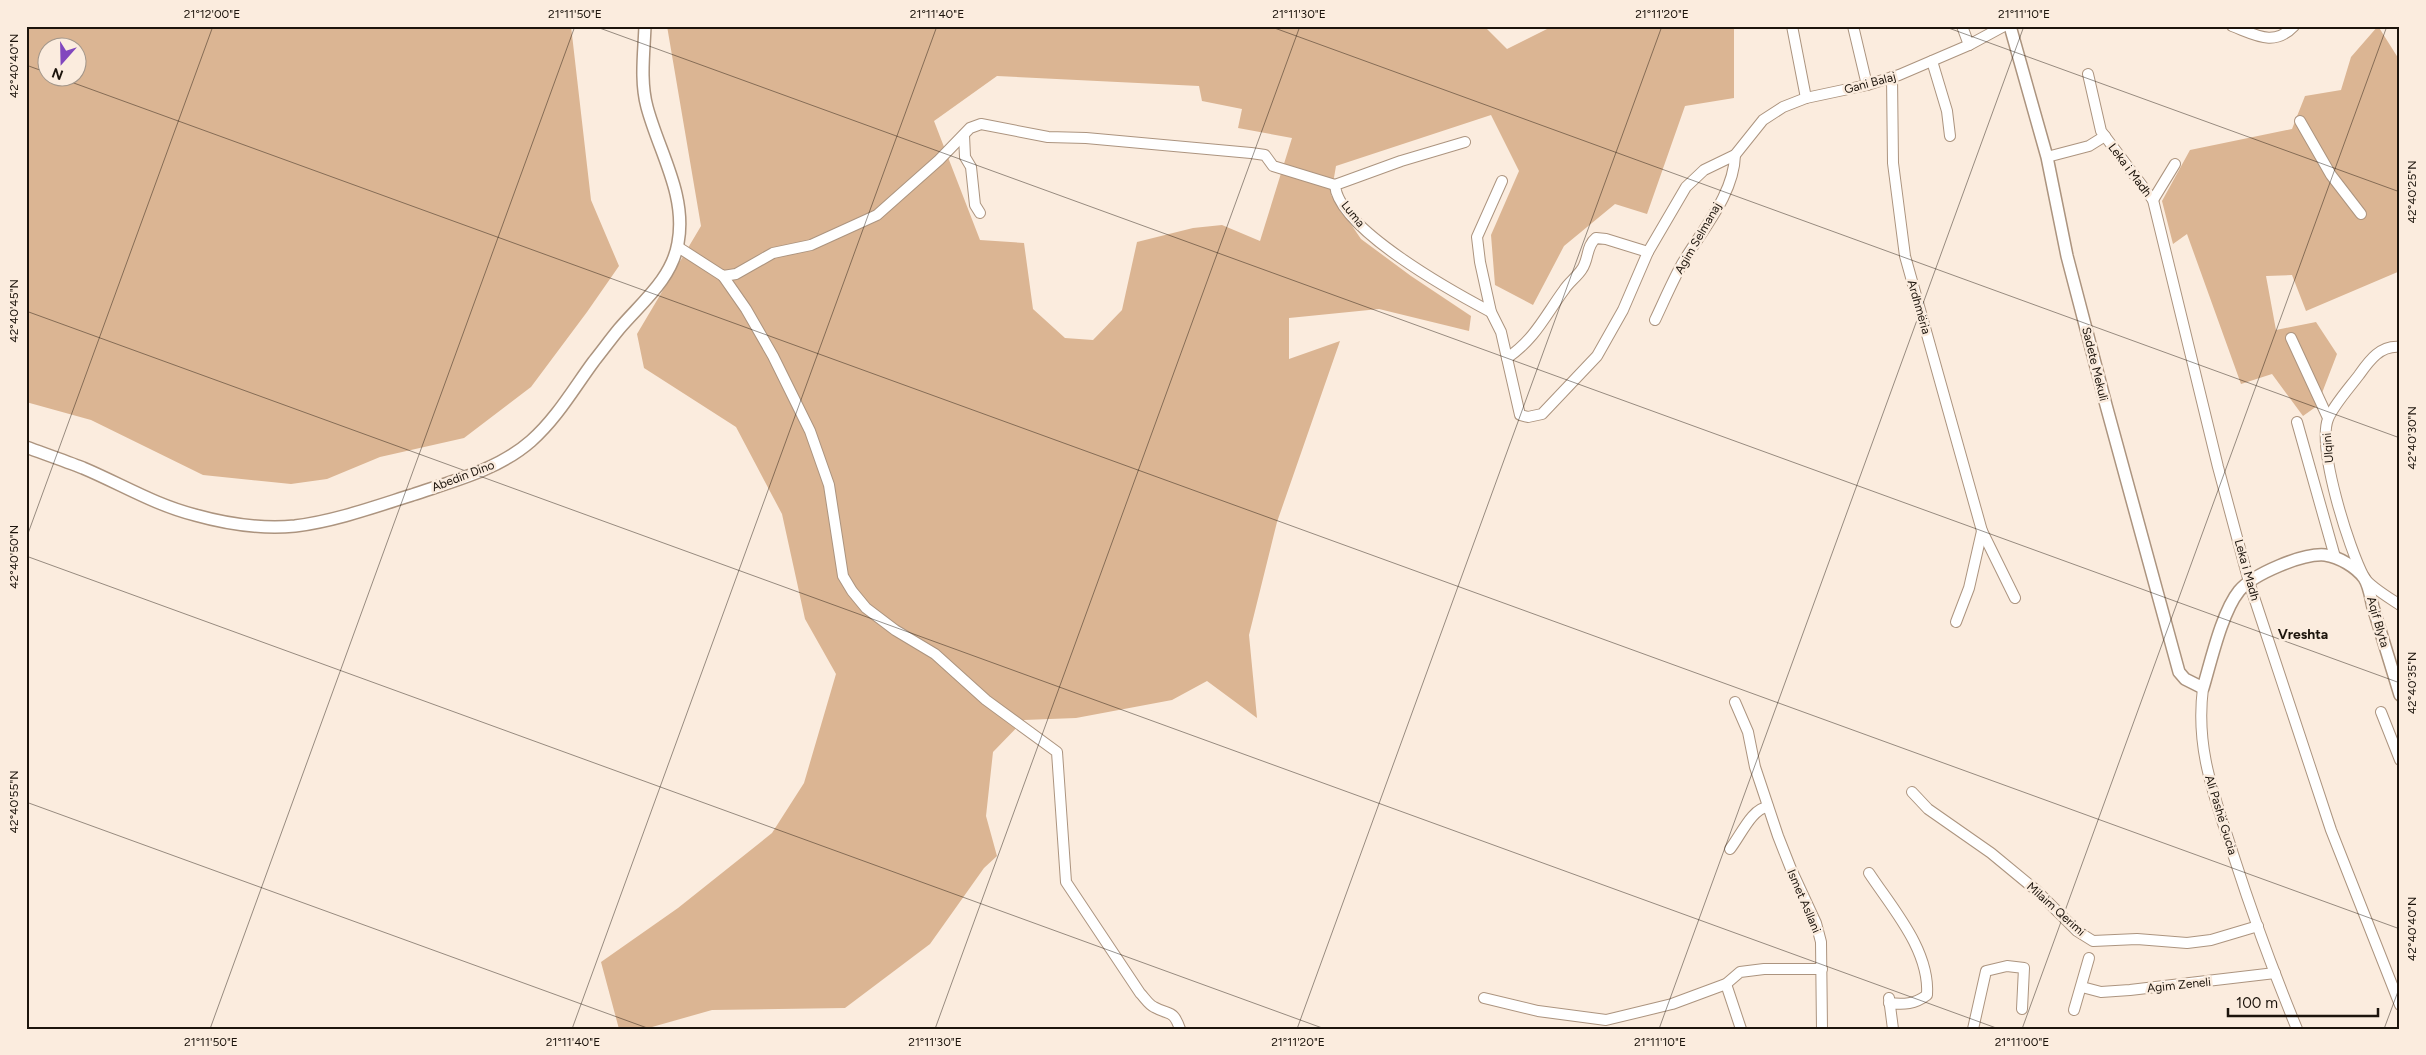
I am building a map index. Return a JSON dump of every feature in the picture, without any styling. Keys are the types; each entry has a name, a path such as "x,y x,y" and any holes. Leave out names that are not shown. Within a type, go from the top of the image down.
{"street":[{"name":"Abedin Dino","path":"26,447 83,468 160,505 230,522 259,526 294,526 333,519 388,503 473,474 506,459 530,442 548,424 618,330 652,294 672,264 678,247 680,229 679,206 646,105 642,74 645,26"},
{"path":"1792,26 1806,98"},
{"path":"1853,26 1867,85"},
{"path":"1962,26 1969,44"},
{"name":"Gani Balaj","path":"1735,155 1763,120 1783,107 1806,98 1867,85 1892,77 1932,61 2004,26"},
{"name":"Sadete Mekuli","path":"2010,26 2048,157 2067,256 2176,664 2186,679 2203,688"},
{"path":"2232,26 2276,39 2286,35 2294,26"},
{"path":"1932,61 1947,111 1950,136"},
{"name":"Leka i Madh","path":"2088,74 2101,130 2153,200 2218,467 2249,582 2331,830 2400,1005"},
{"name":"Ardhmëria","path":"1892,77 1893,163 1905,256 1982,531 2015,598"},
{"path":"2300,121 2332,175 2361,214"},
{"path":"724,276 736,274 773,253 811,245 877,215 939,160 970,128 982,124 1048,137 1086,138 1264,155 1274,166 1335,186"},
{"path":"964,135 965,157 971,167 975,205 980,213"},
{"name":"Leka i Madh","path":"2048,157 2089,146 2105,136"},
{"name":"Luma","path":"1465,142 1401,161 1335,186 1344,207 1383,246 1463,297 1491,312"},
{"path":"1502,181 1477,237 1480,262 1491,312 1501,332 1520,415 1528,418 1542,414 1597,356 1624,310 1648,252 1686,187 1704,170 1735,155"},
{"name":"Agim Selmanaj","path":"1655,320 1682,265 1729,186 1735,167 1735,155"},
{"path":"2153,200 2175,164"},
{"path":"1507,358 1524,347 1538,330 1565,287 1583,268 1591,243 1596,238 1606,239 1648,252"},
{"path":"678,247 724,276 746,309 768,348 810,430 829,485 842,576 852,591 866,608 894,630 935,654 986,700 1057,752 1066,882 1140,993 1153,1007 1168,1011 1176,1017 1180,1029"},
{"path":"2291,338 2328,418"},
{"name":"Ulqini","path":"2365,579 2347,531 2331,474 2326,430 2328,418 2369,361 2381,350 2400,347"},
{"name":"Ulqini","path":"2297,422 2335,557"},
{"name":"Ardhmëria","path":"1956,622 1969,588 1982,531"},
{"name":"Ali Pashë Gucia","path":"2297,1029 2258,926 2210,786 2202,729 2203,688 2230,608 2239,592 2249,582 2268,570 2304,558 2324,555 2335,557"},
{"path":"2335,557 2349,565 2400,605"},
{"name":"Aqif Blyta","path":"2365,579 2400,695"},
{"name":"Ismet Asllani","path":"1735,702 1748,732 1755,767 1768,807 1791,869 1816,923 1821,942 1822,1029"},
{"path":"2380,712 2400,760"},
{"name":"Milaim Qerimi","path":"1912,792 1928,809 1991,853 2037,891 2076,931 2093,941 2137,939 2188,943 2211,940 2258,926"},
{"path":"1730,848 1746,828 1752,814 1768,807"},
{"path":"1869,873 1909,933 1920,960 1927,986 1927,995 1918,1001 1903,1005 1889,1000 1893,1029"},
{"path":"2074,1010 2090,958"},
{"path":"1973,1029 1986,971 2006,966 2024,968 2022,1009"},
{"path":"1484,998 1538,1011 1606,1020 1672,1004 1726,984 1740,972 1764,969 1822,968"},
{"name":"Agim Zeneli","path":"2082,988 2101,992 2130,990 2275,973"},
{"path":"1726,984 1741,1029"}],"shaded area":[{"path":"26,26 571,26 591,200 619,266 531,387 464,438 380,457 327,479 291,484 203,475 91,420 26,402"},
{"path":"667,26 1484,26 1507,49 1553,26 1734,26 1734,98 1685,106 1647,214 1615,204 1564,246 1533,305 1495,285 1491,235 1519,171 1491,115 1336,166 1331,195 1361,239 1411,276 1471,316 1469,331 1379,309 1289,318 1289,359 1340,341 1277,522 1249,635 1257,718 1207,681 1172,700 1076,718 1024,720 993,752 986,816 997,856 984,868 930,944 845,1008 712,1010 645,1029 619,1029 601,962 678,908 772,833 804,783 836,674 805,619 782,514 736,427 644,368 637,334 701,226","holes":["997,76 1199,86 1202,101 1242,109 1238,128 1292,138 1260,241 1222,225 1193,228 1137,242 1122,310 1093,340 1065,338 1033,309 1024,243 980,240 934,121"]},
{"path":"2378,26 2400,61 2400,271 2306,311 2292,275 2266,276 2276,330 2316,322 2337,354 2317,406 2303,416 2272,374 2241,384 2187,234 2173,244 2162,201 2190,150 2292,129 2305,96 2341,90 2351,57"}],"district":[{"name":"Vreshta","path":"2303,634"}]}
